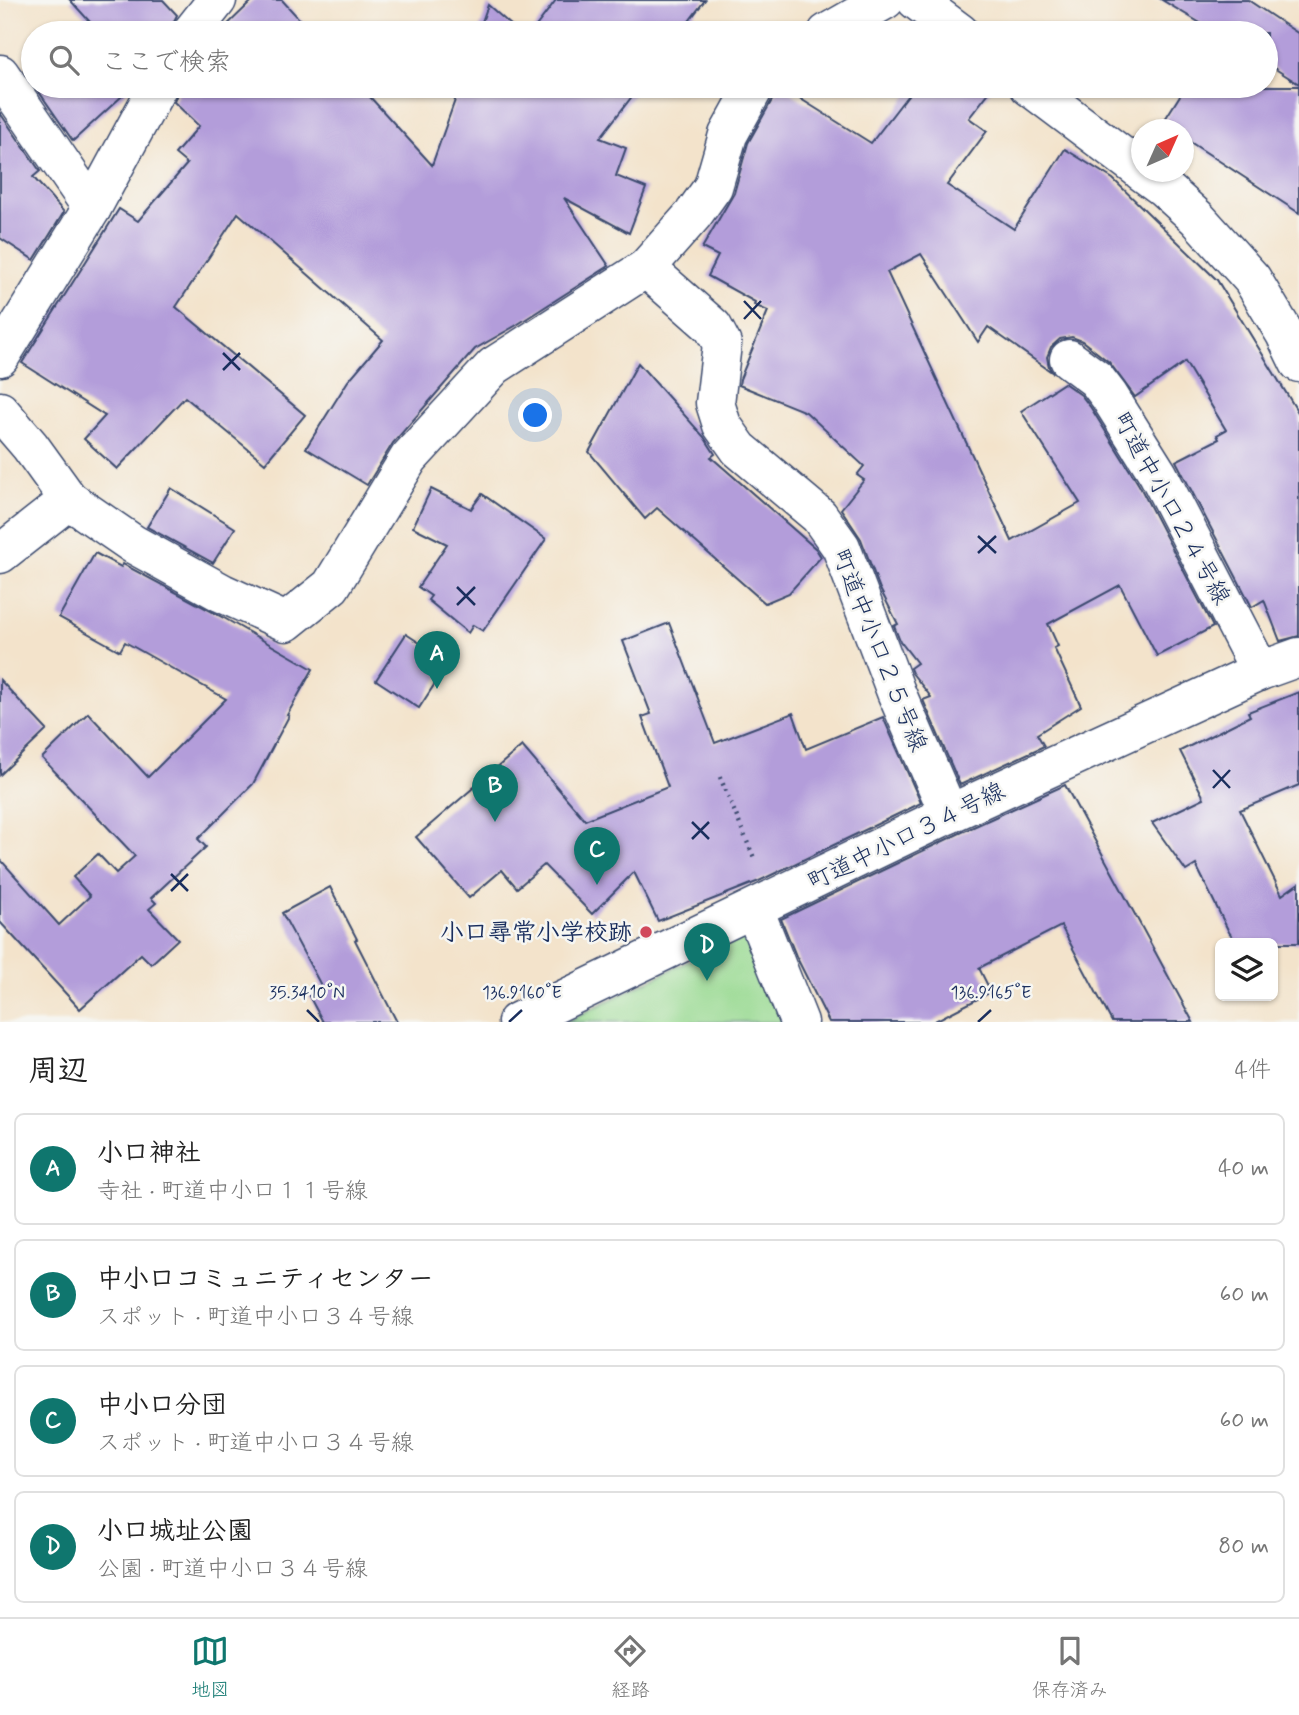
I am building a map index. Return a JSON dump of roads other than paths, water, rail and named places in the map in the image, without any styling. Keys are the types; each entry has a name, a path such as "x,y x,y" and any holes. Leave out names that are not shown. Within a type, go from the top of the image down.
{"street":[{"path":"200,21 217,0"},
{"path":"848,21 885,0"},
{"path":"916,0 944,21"},
{"path":"0,74 92,208"},
{"path":"0,357 92,208 152,98"},
{"path":"0,411 30,446 69,500 133,544 222,593 286,622 331,586 409,458 494,366 646,268 693,215 713,187 728,135 748,98"},
{"path":"1045,98 1131,163"},
{"path":"1156,182 1197,218 1252,279 1294,335"},
{"name":"町道中小口２５号線","path":"646,268 713,327 722,344 715,403 722,425 739,449 818,516 841,547 897,692 949,814"},
{"name":"町道中小口２４号線","path":"1069,359 1096,379 1110,396 1158,474 1260,671"},
{"path":"0,554 69,500"},
{"name":"町道中小口３４号線","path":"517,1022 949,814 1260,671 1299,657"},
{"path":"763,905 799,1022"}],"place":[{"name":"小口神社","path":"437,689"},
{"name":"中小口コミュニティセンター","path":"495,822"},
{"name":"中小口分団","path":"597,885"},
{"name":"小口尋常小学校跡","path":"646,932"},
{"name":"小口城址公園","path":"707,981"}]}
